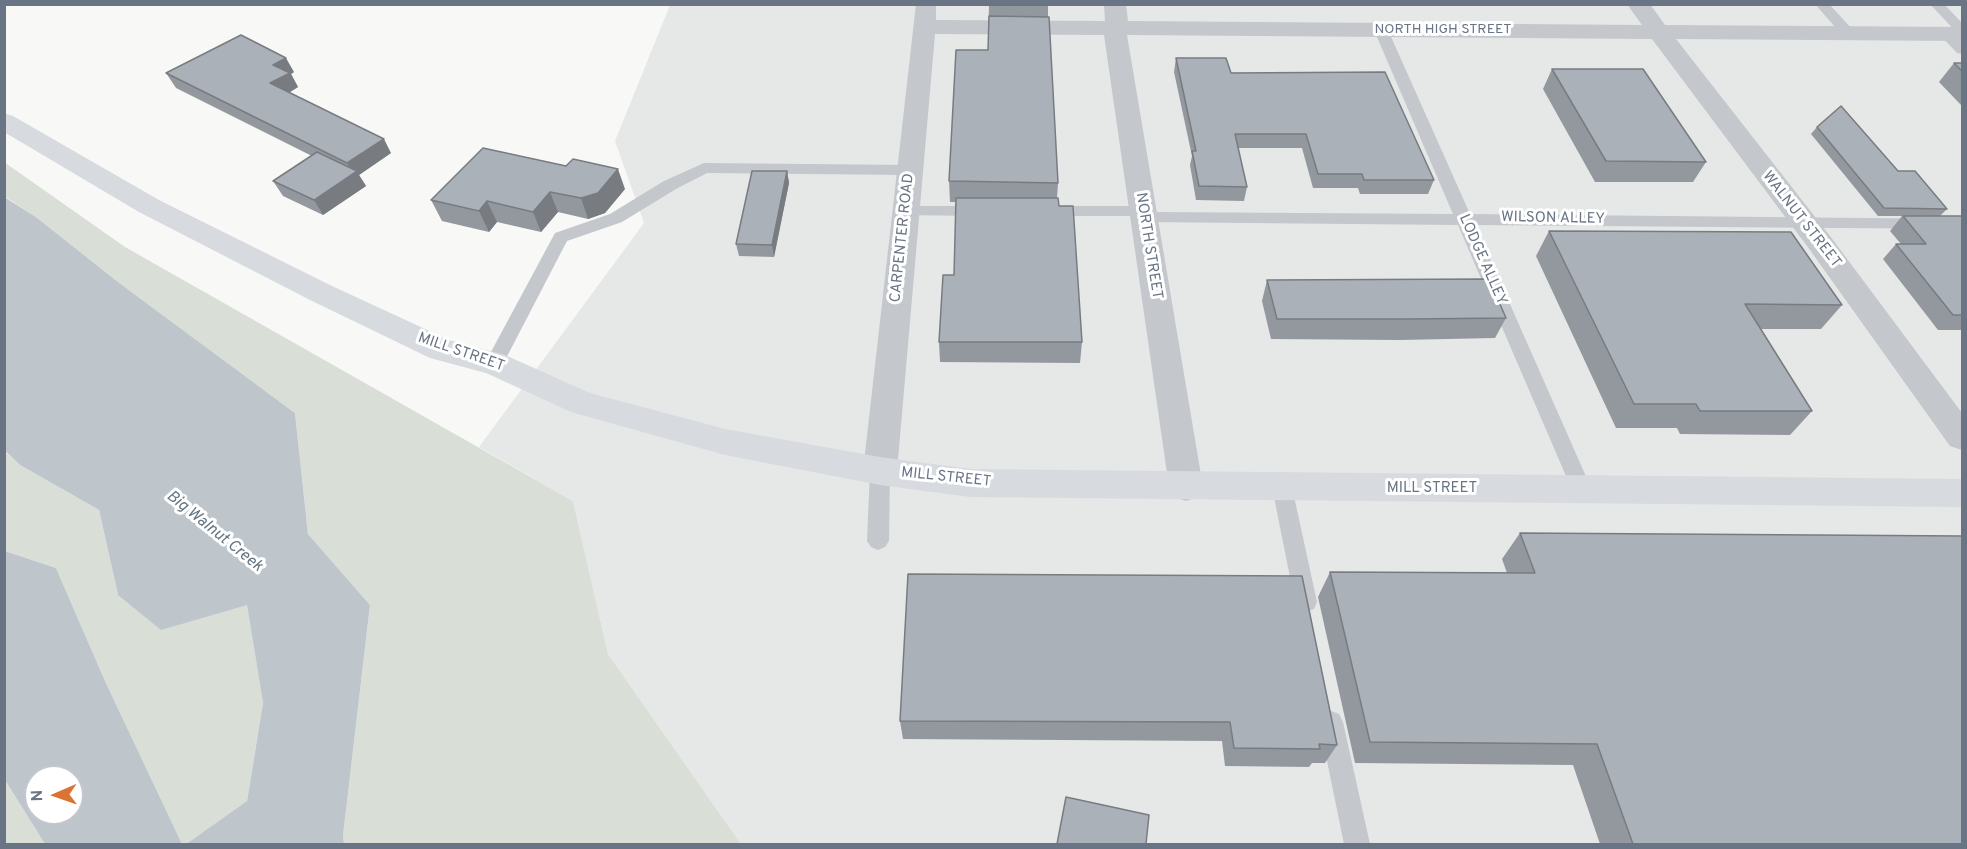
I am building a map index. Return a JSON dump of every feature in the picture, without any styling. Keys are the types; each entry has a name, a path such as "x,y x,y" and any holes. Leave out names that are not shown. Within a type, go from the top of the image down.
{"highway":[{"name":"MILL STREET","path":"4,122 149,206 230,249 441,350 494,363 582,404 725,442 880,471 970,483 1186,487 1962,493"}],"street":[{"name":"WALNUT STREET","path":"1638,4 1657,32 1804,222 1962,437"},
{"name":"NORTH HIGH STREET","path":"925,16 1115,16 1381,30 1848,33 1958,37"},
{"name":"CARPENTER ROAD","path":"880,471 925,16"},
{"name":"NORTH STREET","path":"1115,16 1115,33 1186,487"}],"lane":[{"path":"1821,4 1848,33"},
{"path":"1936,4 1958,37"},
{"name":"LODGE ALLEY","path":"1381,30 1582,490"},
{"path":"494,363 561,237 616,218 670,185 704,168 910,170"},
{"path":"906,211 1000,211"},
{"name":"WILSON ALLEY","path":"1024,211 1464,219 1962,224"},
{"path":"878,541 880,471"},
{"path":"1282,487 1311,624"},
{"path":"1328,705 1357,844"}],"shaded area":[{"path":"670,5 1962,5 1962,844 741,844 608,654 573,501 479,447 644,223 615,141"},
{"path":"4,162 125,247 573,501 608,654 741,844 344,844 343,836 370,605 308,534 295,413 118,282 36,217 5,197"},
{"path":"4,451 20,465 99,510 118,595 247,604 263,703 247,801 186,844 182,844 105,681 56,568 5,551"},
{"path":"5,780 24,810 24,825 33,825 45,844 5,844"}],"water":[{"name":"Big Walnut Creek","path":"4,197 36,217 118,282 295,413 308,534 370,605 343,836 344,844 186,844 247,801 263,703 247,605 161,630 118,595 99,510 20,465 5,451"},
{"path":"5,551 56,568 105,681 182,844 45,844 33,825 84,825 84,765 24,765 24,810 5,780"}],"building":[{"path":"989,16 1049,17 1058,183 949,181 956,50 988,50"},
{"path":"241,35 286,58 273,65 290,73 270,83 384,139 347,163 166,73"},
{"path":"1176,58 1226,58 1231,73 1385,72 1434,180 1364,180 1362,174 1318,174 1306,134 1235,134 1247,187 1199,186 1192,151 1196,151"},
{"path":"1954,63 1962,63 1962,71"},
{"path":"1552,69 1643,69 1706,162 1606,161"},
{"path":"1841,106 1898,171 1915,171 1947,209 1884,208 1817,127"},
{"path":"483,148 566,166 573,159 618,169 598,193 581,198 550,192 533,212 487,201 479,211 431,200"},
{"path":"317,152 357,171 314,200 273,181"},
{"path":"752,171 787,171 772,245 736,244"},
{"path":"956,198 1058,198 1059,206 1073,206 1082,342 939,342 943,275 954,275"},
{"path":"1903,216 1962,216 1962,315 1953,315 1896,244 1926,244"},
{"path":"1549,231 1791,232 1842,305 1745,304 1812,411 1700,411 1696,404 1634,404"},
{"path":"1489,279 1506,318 1277,319 1267,280"},
{"path":"1520,533 1962,536 1962,844 1633,844 1597,744 1370,742 1330,572 1535,573"},
{"path":"908,574 1302,576 1337,745 1319,744 1320,749 1234,748 1230,722 900,721"},
{"path":"1066,797 1149,815 1146,844 1057,844"}]}
